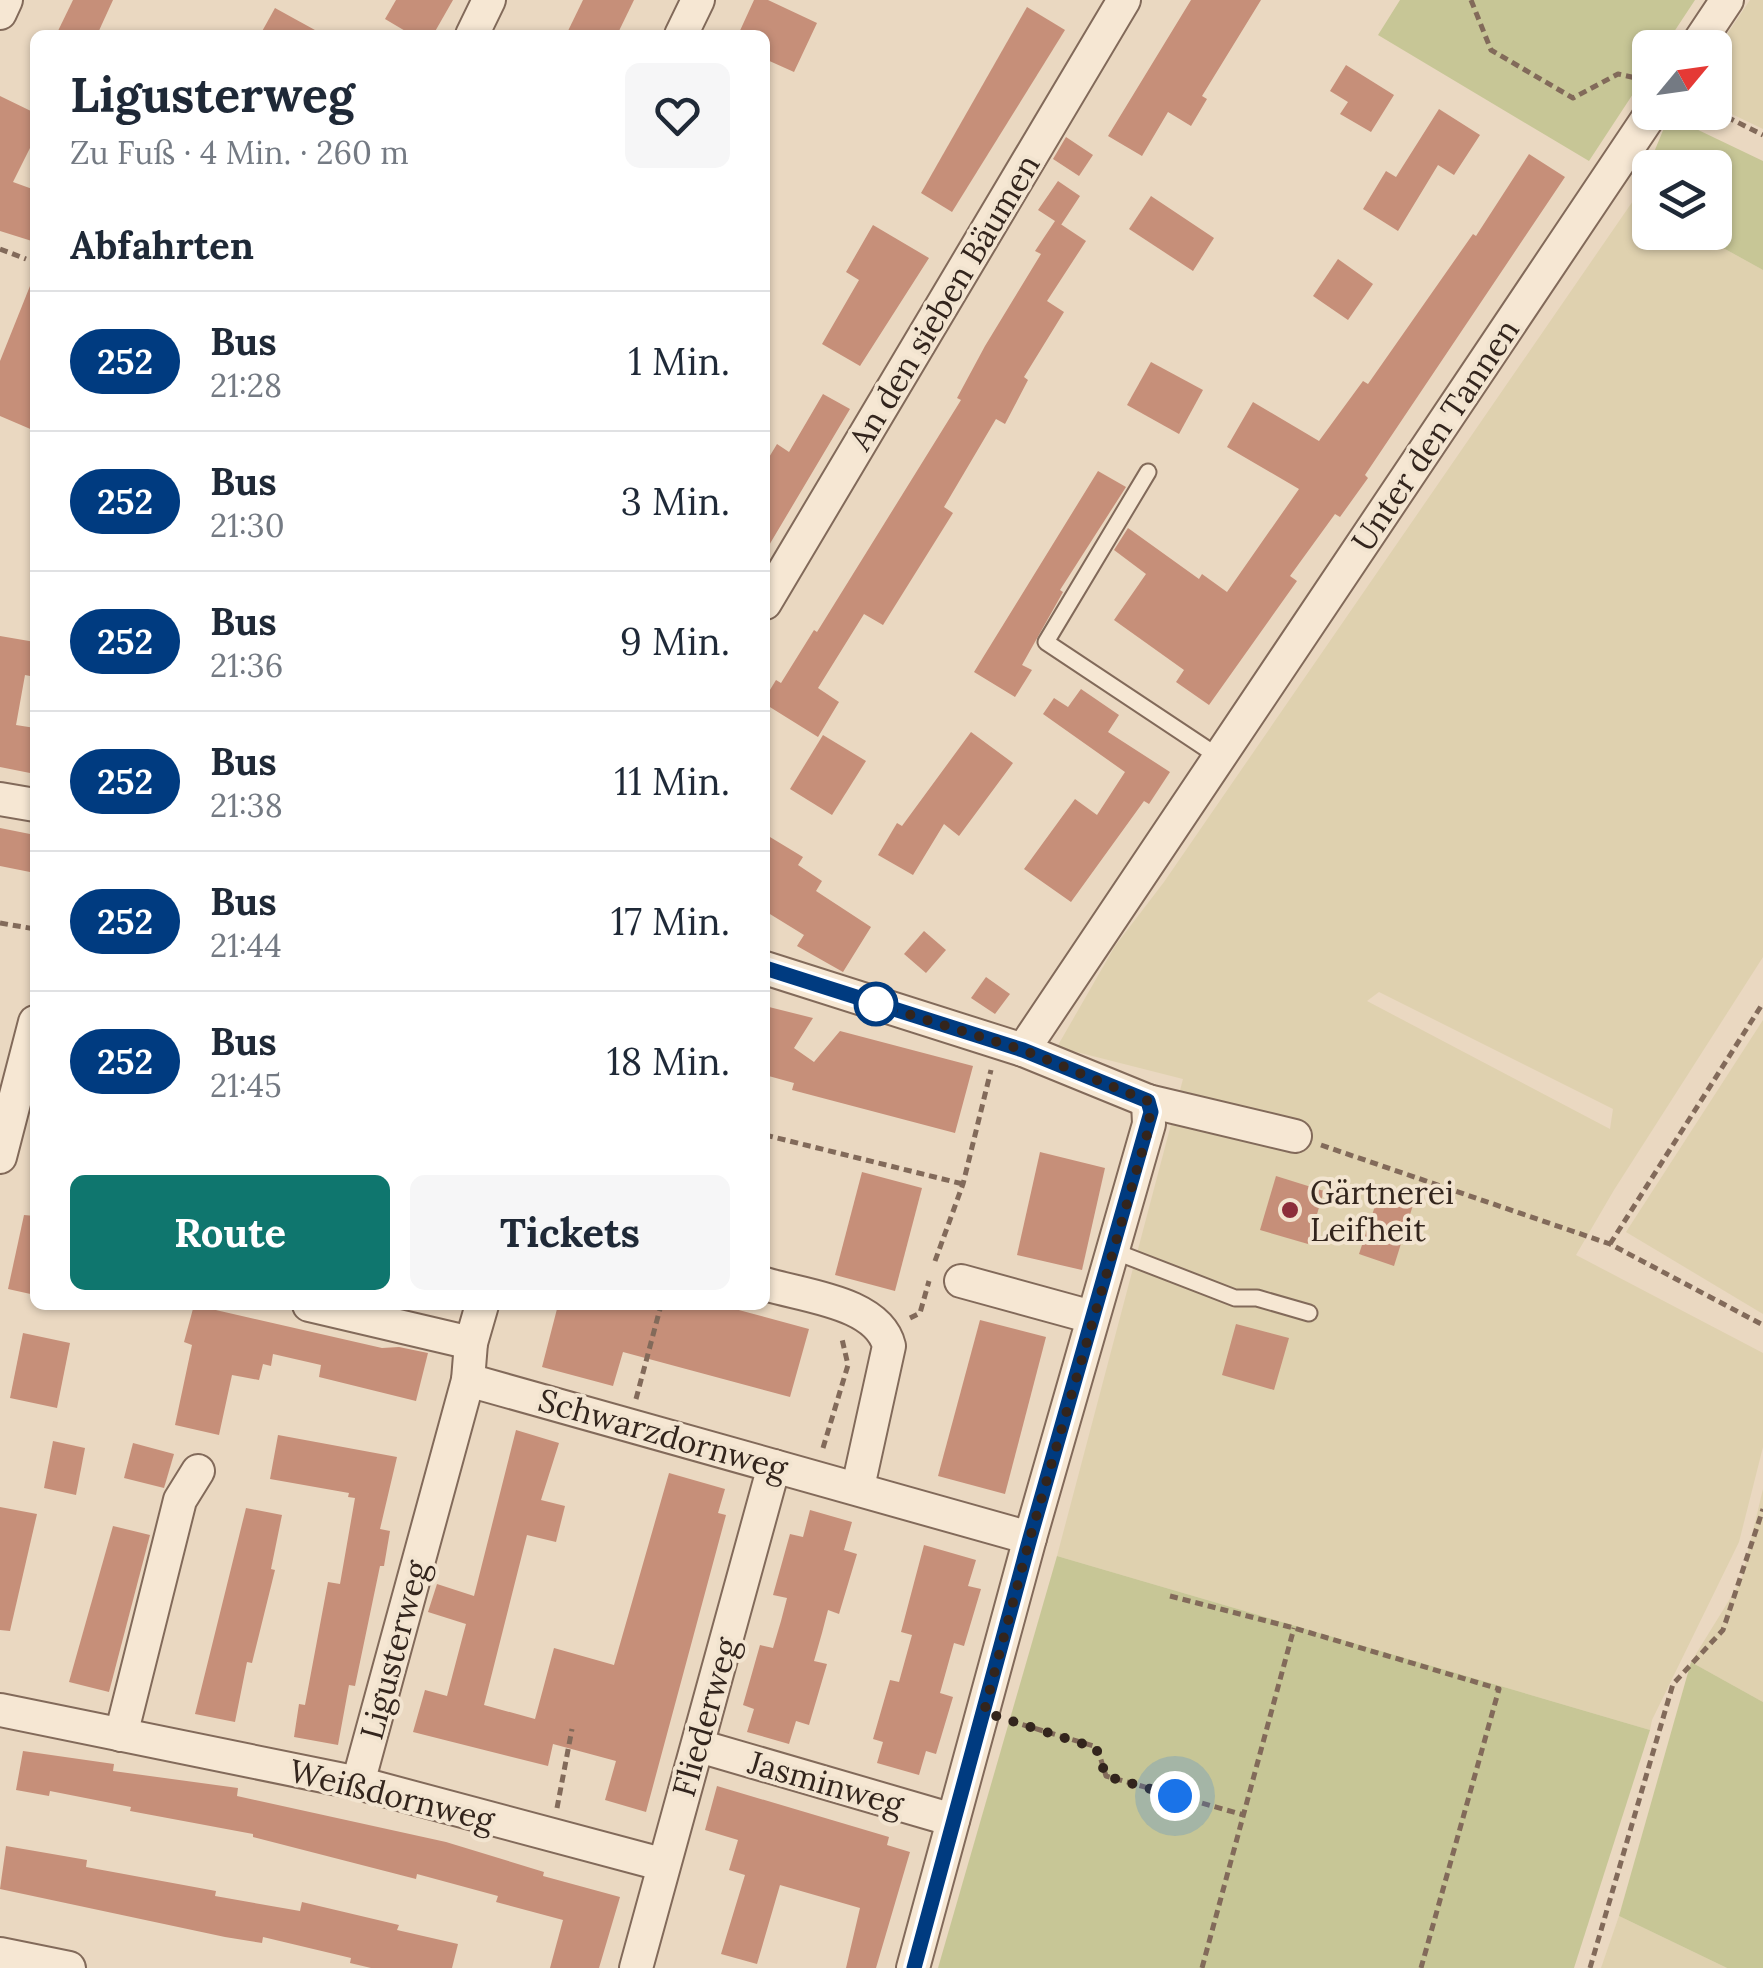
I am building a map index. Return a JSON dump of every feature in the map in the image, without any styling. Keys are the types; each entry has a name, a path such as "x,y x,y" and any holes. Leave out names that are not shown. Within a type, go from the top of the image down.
{"street":[{"path":"0,13 6,0"},
{"path":"474,30 489,0"},
{"path":"683,30 698,0"},
{"name":"An den sieben Bäumen","path":"770,595 1124,0"},
{"path":"1707,30 1727,0"},
{"name":"Unter den Tannen","path":"1009,1047 1219,757 1640,130"},
{"path":"0,799 30,804"},
{"path":"770,970 1009,1047 1148,1101 1295,1136"},
{"path":"0,1157 30,1041"},
{"path":"914,1968 1030,1538 1150,1124 1148,1101"},
{"path":"961,1282 1092,1317"},
{"path":"770,1285 849,1309 872,1318 885,1330 889,1346 858,1488"},
{"path":"330,1310 471,1343"},
{"name":"Ligusterweg","path":"358,1783 468,1380 471,1343 481,1310"},
{"name":"Schwarzdornweg","path":"468,1380 1030,1538"},
{"name":"Fliederweg","path":"636,1968 661,1864 699,1746 774,1466"},
{"path":"122,1735 180,1500 198,1471"},
{"name":"Weißdornweg","path":"0,1710 358,1783 661,1864"},
{"name":"Jasminweg","path":"699,1746 952,1820"},
{"path":"0,1954 69,1968"}],"lane":[{"path":"1148,472 1046,642 1219,757"},
{"path":"1111,1250 1234,1298 1257,1298 1309,1312"}],"path":[{"path":"1471,0 1492,50 1573,98 1618,74 1632,77"},
{"path":"1732,120 1763,136"},
{"path":"0,248 26,258"},
{"path":"0,923 30,928"},
{"path":"1610,1244 1763,1003"},
{"path":"885,1330 920,1313 1009,1047"},
{"path":"770,1136 962,1184"},
{"path":"1295,1136 1610,1244 1763,1324"},
{"path":"630,1425 660,1310"},
{"path":"814,1476 848,1365 835,1328"},
{"path":"1590,1968 1673,1684 1723,1630 1763,1509"},
{"path":"1170,1596 1499,1689 1421,1968"},
{"path":"1202,1968 1294,1628"},
{"path":"984,1712 1096,1748 1106,1776 1244,1815"},
{"path":"552,1836 572,1728"}],"shaded area":[{"path":"1400,0 1695,0 1675,30 1632,30 1632,95 1589,161 1378,35"},
{"path":"1750,0 1763,0 1763,129 1732,114 1730,30"},
{"path":"1663,130 1698,130 1763,161 1763,270 1727,250 1732,250 1732,150 1655,150"},
{"path":"1632,202 1632,250 1727,250 1763,270 1763,957 1576,1255 1763,1353 1763,1447 1739,1542 1650,1730 1057,1556 1183,1079 1057,1047 1115,946 1164,882","holes":["1379,992 1613,1109 1610,1129 1367,1001"]},
{"path":"1763,1020 1763,1314 1626,1232"},
{"path":"1763,1489 1763,1702 1691,1662 1741,1581"},
{"path":"1057,1556 1650,1730 1574,1968 938,1968"},
{"path":"1691,1662 1763,1702 1763,1968 1727,1968 1619,1916"},
{"path":"1619,1916 1727,1968 1601,1968"}],"building":[{"path":"73,0 113,0 99,30 58,30"},
{"path":"396,0 453,0 436,30 404,30 385,19"},
{"path":"583,0 634,0 619,30 568,30"},
{"path":"754,0 768,0 817,23 794,72 770,61 770,30 740,30"},
{"path":"1191,0 1261,0 1202,96 1207,99 1191,126 1168,112 1142,156 1108,136"},
{"path":"1027,7 1065,30 952,212 921,193"},
{"path":"275,8 315,30 263,30"},
{"path":"1346,65 1394,95 1371,132 1340,114 1348,102 1330,91"},
{"path":"0,96 30,111 30,148 13,182 30,188 30,240 0,231"},
{"path":"1439,109 1480,135 1454,175 1438,165 1398,231 1363,209 1386,171 1396,177"},
{"path":"1066,137 1093,155 1079,176 1053,159"},
{"path":"1529,154 1565,177 1365,475 1368,478 1340,517 1335,514 1290,576 1297,581 1209,705 1176,682 1184,670 1114,620 1146,574 1114,550 1128,528 1199,579 1202,574 1227,592 1299,489 1227,447 1253,402 1319,441 1363,381 1368,384 1473,234 1476,236"},
{"path":"1058,181 1080,196 1061,225 1086,241 1047,301 1064,312 1024,377 1028,380 1005,424 996,419 944,507 953,513 883,625 864,614 818,688 839,702 818,737 770,707 770,690 776,680 781,683 814,630 817,632 961,400 957,398 1041,254 1035,251 1055,221 1038,210"},
{"path":"1151,196 1214,238 1193,271 1129,229"},
{"path":"873,225 929,258 860,366 822,344 859,280 846,272"},
{"path":"1338,259 1373,284 1348,320 1313,296"},
{"path":"30,286 30,429 0,416 0,361"},
{"path":"1151,362 1203,390 1179,434 1127,405"},
{"path":"823,394 850,409 770,544 770,456 777,444 789,452"},
{"path":"1098,471 1126,487 1060,590 1063,592 1022,665 1032,670 1015,697 974,672"},
{"path":"0,636 30,641 30,676 25,675 16,725 30,727 30,773 0,767"},
{"path":"1081,689 1119,715 1108,732 1170,772 1149,804 1144,801 1071,902 1024,869 1075,799 1097,815 1125,772 1043,714 1054,698 1068,707"},
{"path":"971,732 1013,763 959,836 944,824 913,875 878,855 897,823 902,826"},
{"path":"823,735 866,761 832,815 790,789"},
{"path":"0,828 30,834 30,872 0,866"},
{"path":"770,837 803,857 798,865 822,881 816,891 871,927 843,972 797,946 804,935 770,914"},
{"path":"924,931 946,950 926,973 904,954"},
{"path":"986,977 1010,994 995,1014 971,998"},
{"path":"770,1007 813,1018 794,1048 814,1062 840,1031 973,1066 955,1133 792,1090 794,1083 770,1076"},
{"path":"1040,1152 1105,1168 1082,1270 1017,1255"},
{"path":"862,1172 922,1188 895,1291 835,1275"},
{"path":"1276,1176 1324,1191 1308,1244 1260,1230"},
{"path":"1379,1194 1413,1205 1394,1266 1359,1254"},
{"path":"24,1215 30,1216 30,1294 8,1289"},
{"path":"193,1310 216,1310 382,1348 428,1353 416,1401 319,1377 321,1365 273,1354 271,1366 263,1364 259,1380 232,1375 219,1435 175,1425 192,1345 184,1342"},
{"path":"557,1310 739,1310 809,1329 790,1397 623,1352 613,1386 542,1367"},
{"path":"980,1320 1046,1337 1005,1494 938,1476"},
{"path":"1236,1324 1289,1338 1274,1390 1222,1375"},
{"path":"23,1333 70,1343 57,1408 10,1398"},
{"path":"516,1430 559,1443 541,1500 565,1506 556,1542 527,1535 484,1705 535,1719 554,1648 614,1665 669,1473 725,1489 718,1513 726,1515 646,1812 605,1800 616,1761 553,1744 548,1766 413,1732 425,1690 447,1696 466,1624 428,1612 437,1584 474,1596"},
{"path":"278,1435 397,1457 380,1529 390,1531 384,1566 380,1566 355,1686 349,1685 338,1745 294,1737 299,1704 305,1705 328,1582 340,1584 355,1498 348,1497 349,1493 270,1479"},
{"path":"53,1441 85,1448 76,1495 44,1488"},
{"path":"133,1443 174,1454 164,1488 124,1478"},
{"path":"0,1507 37,1514 10,1631 0,1630"},
{"path":"246,1508 282,1515 271,1569 275,1570 252,1663 247,1662 235,1722 195,1714"},
{"path":"810,1510 852,1522 844,1550 857,1554 839,1614 828,1610 814,1661 827,1664 809,1725 796,1721 789,1744 747,1732 754,1709 743,1705 760,1645 773,1648 781,1621 787,1598 773,1595 790,1534 803,1537"},
{"path":"113,1526 150,1535 109,1692 69,1682"},
{"path":"924,1545 976,1560 968,1586 981,1589 964,1646 954,1643 940,1693 953,1697 936,1754 926,1751 919,1775 877,1763 883,1742 873,1739 890,1680 899,1682 912,1635 901,1632"},
{"path":"23,1751 114,1764 113,1771 238,1788 237,1796 446,1842 544,1872 543,1876 620,1897 599,1968 550,1968 563,1920 496,1902 498,1896 417,1874 416,1879 253,1834 130,1811 131,1807 50,1791 49,1796 16,1790"},
{"path":"717,1786 889,1837 887,1845 910,1852 876,1968 846,1968 860,1908 780,1885 757,1964 721,1954 745,1875 729,1870 738,1840 705,1830"},
{"path":"6,1846 87,1860 86,1867 216,1891 215,1896 300,1911 302,1902 399,1925 397,1930 458,1944 452,1968 371,1968 350,1963 351,1958 263,1937 262,1943 225,1937 0,1889"}],"bus line":[{"name":"252","path":"770,970 1023,1050 1148,1101 1151,1112 914,1968"}],"place":[{"name":"Gärtnerei Leifheit","path":"1290,1210"}],"route":[{"path":"876,1004 1023,1050 1148,1101 1150,1124 1111,1250 984,1712 1096,1748 1106,1776 1175,1796"}]}
